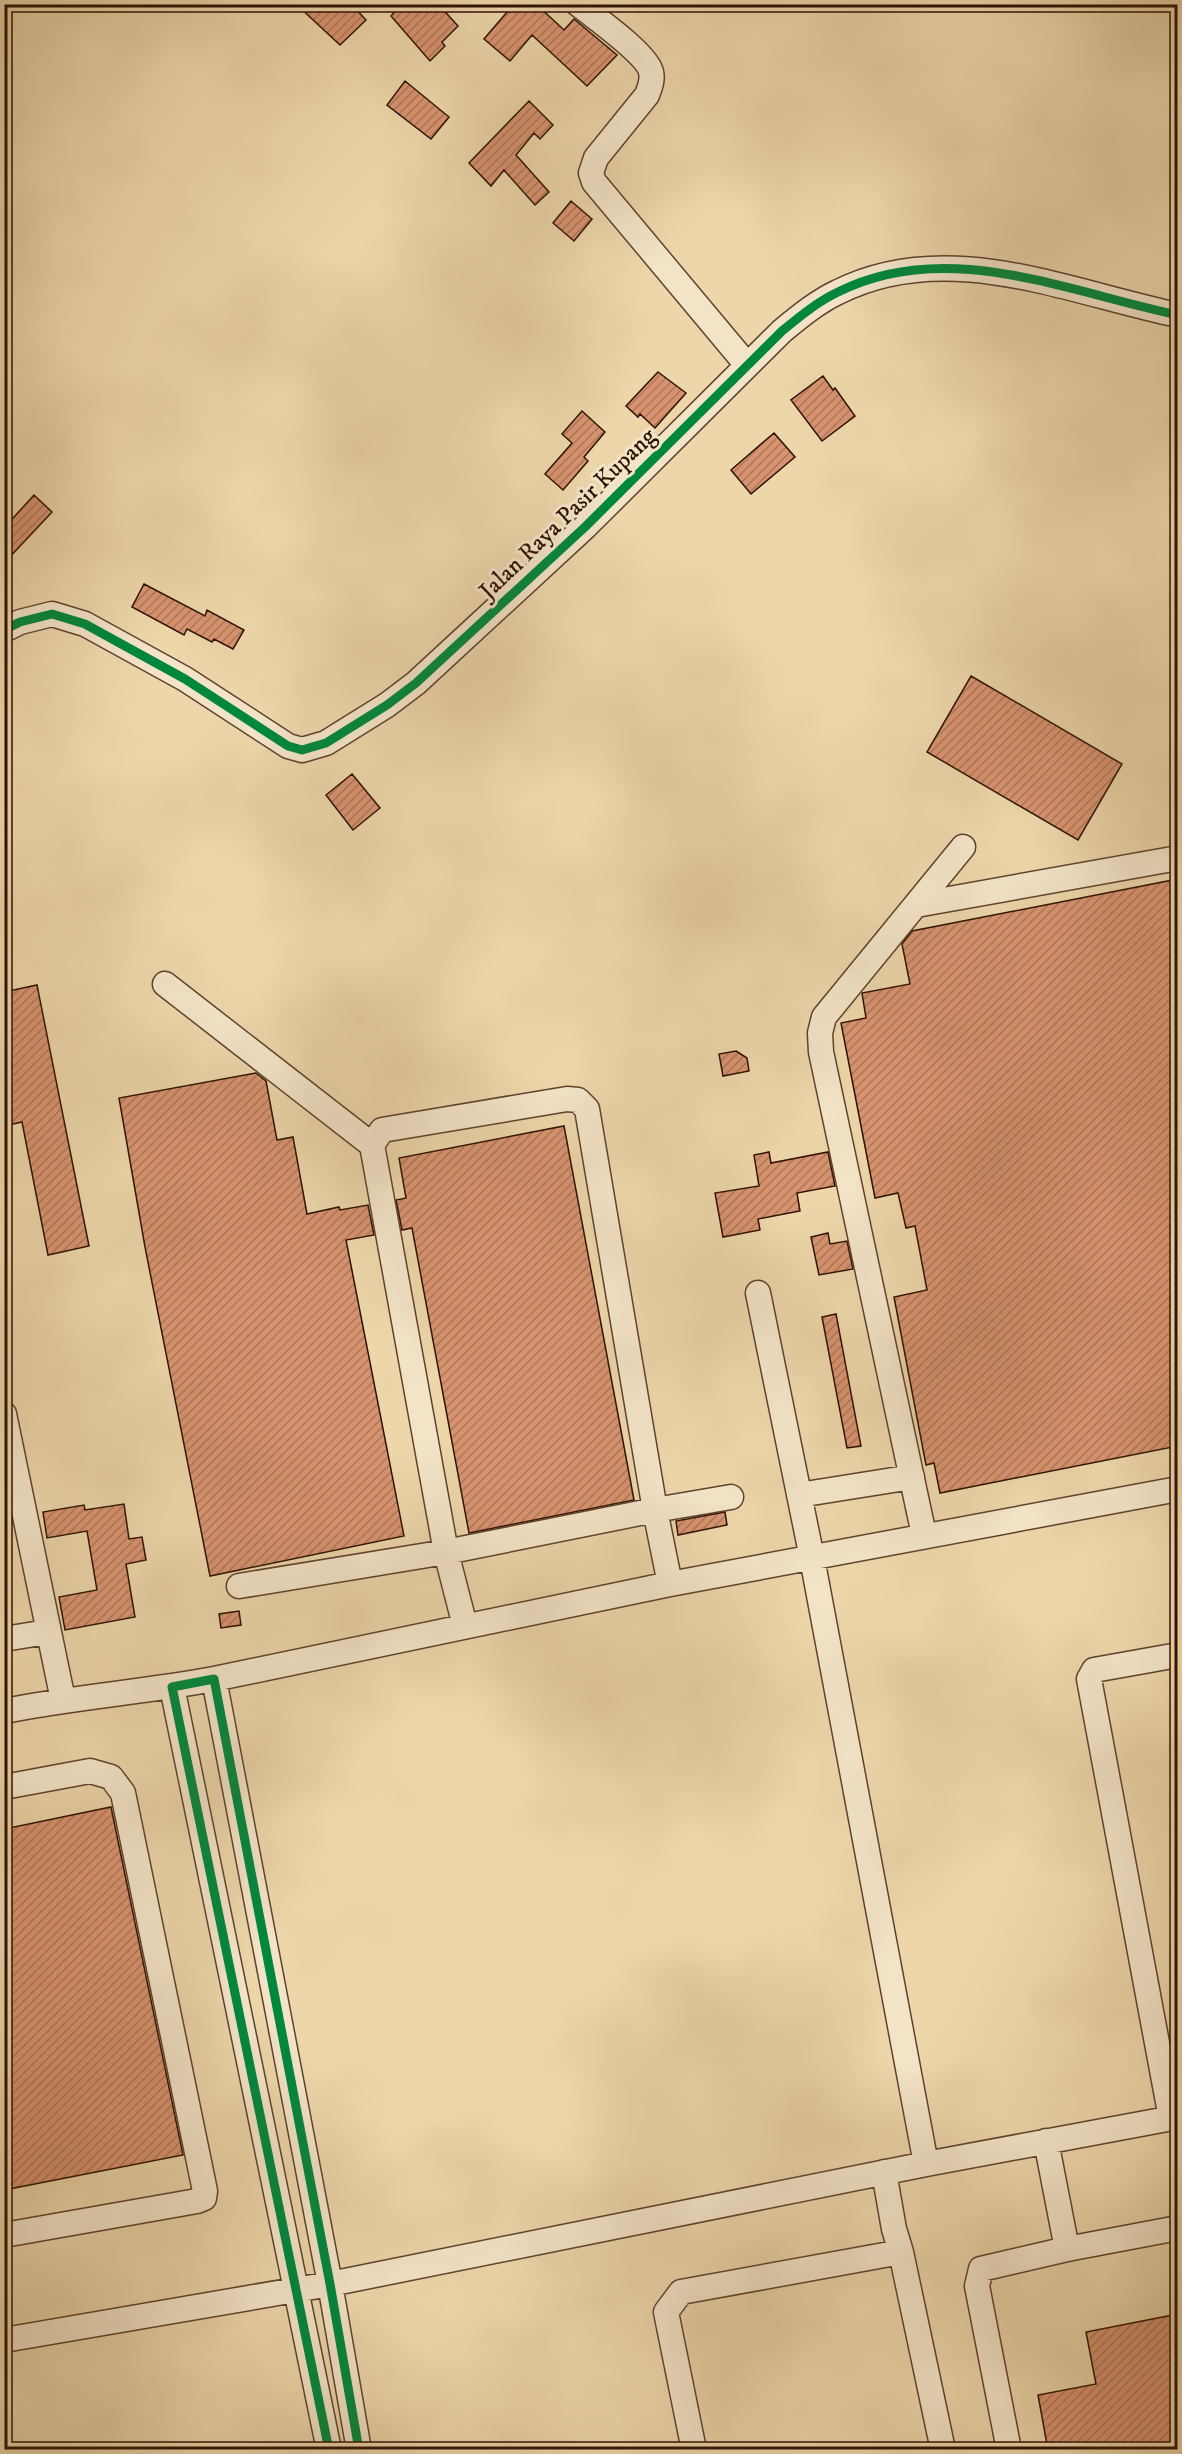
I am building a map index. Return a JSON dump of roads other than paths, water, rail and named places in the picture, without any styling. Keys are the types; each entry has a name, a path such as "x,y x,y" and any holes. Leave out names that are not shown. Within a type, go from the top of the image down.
{"street":[{"path":"578,4 640,55 651,71 651,82 647,95 592,165 591,173 594,182 747,365"},
{"name":"Jalan Raya Pasir Kupang","path":"4,630 40,616 52,614 85,624 185,679 295,750 310,749 350,730 387,705 424,675 585,527 782,332 818,303 838,291 902,270 933,267 963,268 1003,273 1178,315"},
{"path":"924,1535 821,1052 820,1033 825,1017 963,847"},
{"path":"916,905 1178,858"},
{"path":"165,984 372,1144 446,1552 465,1626"},
{"path":"372,1144 382,1130 567,1099 578,1100 587,1109 655,1509 670,1584"},
{"path":"758,1293 812,1558 926,2164"},
{"path":"4,1414 47,1632 63,1700"},
{"path":"799,1495 912,1477"},
{"path":"4,1711 63,1700 172,1687 670,1584 1178,1489"},
{"path":"239,1586 446,1552 655,1509 731,1497"},
{"path":"4,1639 47,1632"},
{"path":"4,2340 330,2284 884,2172 1174,2117 1167,2042 1089,1679 1094,1670 1178,1655"},
{"path":"214,1679 330,2284 359,2450"},
{"path":"172,1687 329,2450"},
{"path":"4,1787 90,1771 111,1777 123,1793 205,2191 204,2198 198,2201 4,2235"},
{"path":"1046,2141 1067,2248"},
{"path":"884,2172 894,2229 901,2252 943,2450"},
{"path":"1009,2450 977,2286 981,2268 1067,2248 1178,2228"},
{"path":"694,2450 666,2312 681,2292 901,2252"}]}
